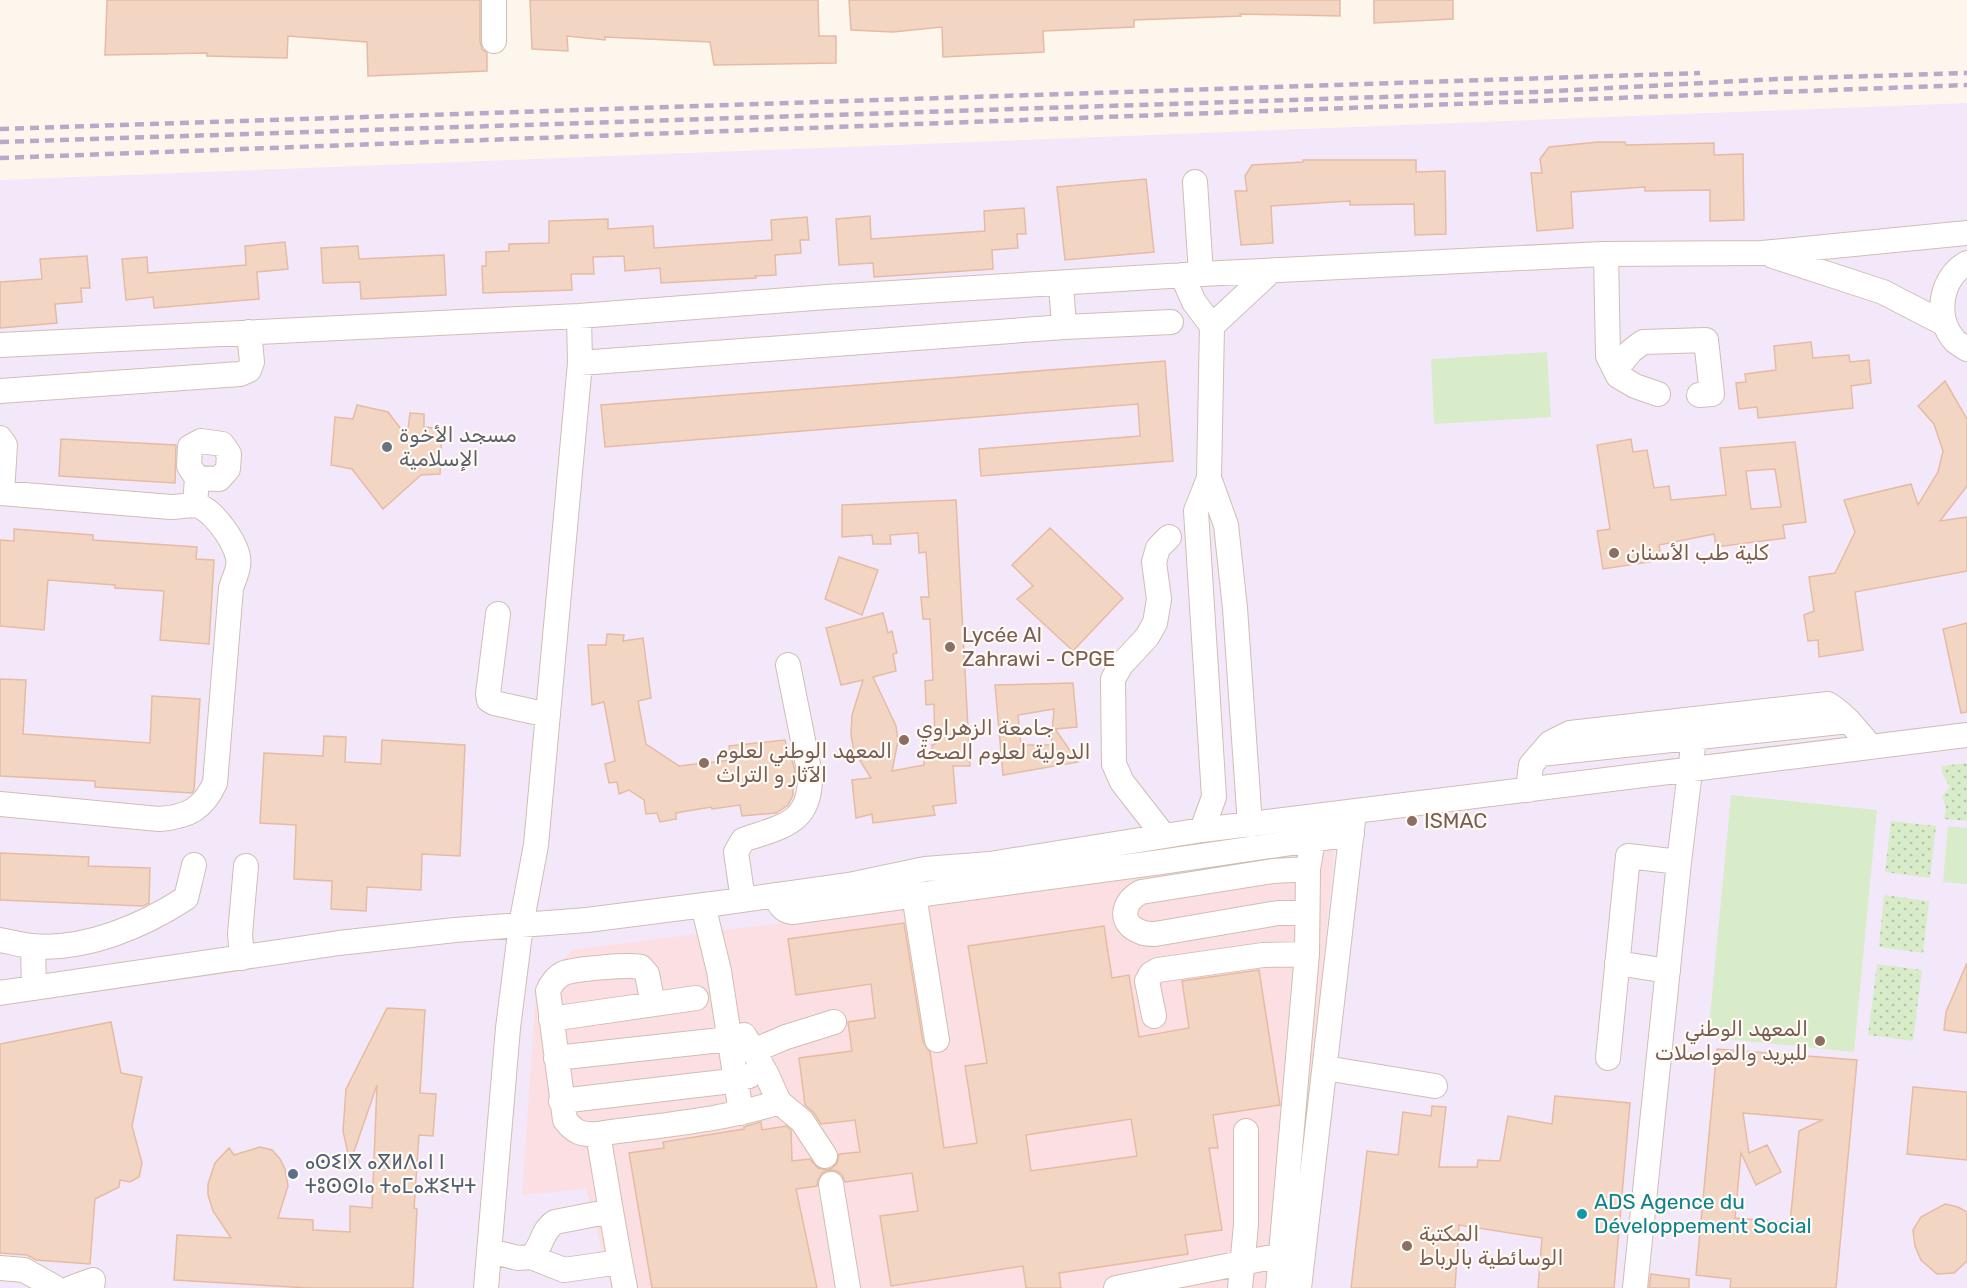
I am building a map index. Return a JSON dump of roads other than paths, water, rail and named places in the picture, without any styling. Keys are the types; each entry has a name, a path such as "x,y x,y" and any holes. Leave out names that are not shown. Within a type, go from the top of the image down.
{"street":[{"path":"494,0 494,40"},
{"path":"1195,182 1191,274 1194,302 1212,326 1209,478 1196,511 1214,797 1202,830"},
{"path":"0,345 579,316 827,297 1191,274 1606,254 1762,253 1967,234"},
{"path":"1762,253 1883,292 1945,324"},
{"path":"1606,254 1608,356 1618,376 1635,386 1658,394"},
{"path":"1967,263 1952,276 1944,291 1942,308 1945,324 1955,341 1967,349"},
{"path":"1212,326 1271,271"},
{"path":"1061,283 1064,327"},
{"path":"486,1288 508,1028 520,925 536,845 580,363 579,316"},
{"path":"580,363 1064,327 1171,322"},
{"path":"0,391 240,374 249,370 252,362 249,332"},
{"path":"1615,370 1631,351 1643,342 1706,339 1712,394 1699,395"},
{"path":"0,804 159,819 179,817 201,805 210,795 215,783 231,588 238,567 234,545 205,508 195,505 171,507 1,493 2,451"},
{"path":"195,505 198,478"},
{"path":"1209,478 1226,525 1250,825"},
{"path":"1164,836 1122,782 1114,764 1113,679 1121,665 1147,638 1155,623 1159,599 1154,562 1158,548 1169,537"},
{"path":"498,614 489,700 548,715"},
{"path":"788,665 810,775 810,785 802,810 792,822 743,840 738,845 722,903 719,971 742,1041 766,1072 779,1102 802,1121 825,1156"},
{"path":"1528,790 1531,765 1550,743 1570,732 1828,704 1838,709 1871,747"},
{"path":"1539,754 1849,721"},
{"path":"0,993 339,943 455,930 587,920 722,903 849,885 926,869 990,864 1202,830 1250,825 1353,823 1528,790 1967,735"},
{"path":"1635,1288 1694,738"},
{"path":"775,895 786,912 792,912 1313,840 1353,823"},
{"path":"1299,1288 1353,823"},
{"path":"1278,1288 1307,954 1308,869 1313,840"},
{"path":"1608,1058 1628,856 1679,861"},
{"path":"0,940 33,946 62,945 95,940 137,924 186,898 194,865"},
{"path":"242,958 240,934 246,866"},
{"path":"1307,913 1278,913 1155,934 1140,932 1129,924 1125,910 1130,898 1141,892 1273,872 1308,869"},
{"path":"915,895 937,1040"},
{"path":"33,946 34,988"},
{"path":"1154,1016 1147,981 1151,974 1158,970 1263,955 1307,954"},
{"path":"1617,963 1668,971"},
{"path":"653,1004 647,974 641,967 630,965 564,974 550,984 548,991 561,1101 565,1120 573,1131 584,1135 598,1134 741,1113 779,1102"},
{"path":"551,1019 696,998"},
{"path":"556,1058 786,1037 834,1022"},
{"path":"741,1113 735,1080 742,1041"},
{"path":"1325,1068 1435,1086"},
{"path":"561,1101 735,1080 766,1072"},
{"path":"1240,1288 1246,1225 1246,1131"},
{"path":"598,1134 625,1288"},
{"path":"831,1184 848,1288"},
{"path":"531,1257 537,1251 548,1226 555,1222 611,1212"},
{"path":"490,1251 518,1258 531,1257 564,1270 620,1262"},
{"path":"1116,1288 1282,1255"},
{"path":"0,1268 24,1270 56,1288"},
{"path":"71,1288 93,1280 92,1288"}],"railway":[{"path":"0,129 1700,73"},
{"path":"0,142 1537,92 1776,79 1967,73"},
{"path":"0,158 1967,85"}],"place":[{"name":"مسجد الأخوة الإسلامية","path":"387,447"},
{"name":"كلية طب الأسنان","path":"1614,553"},
{"name":"Lycée Al Zahrawi - CPGE","path":"950,647"},
{"name":"جامعة الزهراوي الدولية لعلوم الصحة","path":"904,740"},
{"name":"المعهد الوطني لعلوم الآثار و التراث","path":"704,763"},
{"name":"ISMAC","path":"1412,821"},
{"name":"المعهد الوطني للبريد والمواصلات","path":"1820,1041"},
{"name":"ⴰⵙⵉⵏⴳ ⴰⴳⵍⴷⴰⵏ ⵏ ⵜⵓⵙⵙⵏⴰ ⵜⴰⵎⴰⵣⵉⵖⵜ","path":"293,1174"},
{"name":"ADS Agence du Développement Social","path":"1582,1214"},
{"name":"المكتبة الوسائطية بالرباط","path":"1407,1246"}]}
